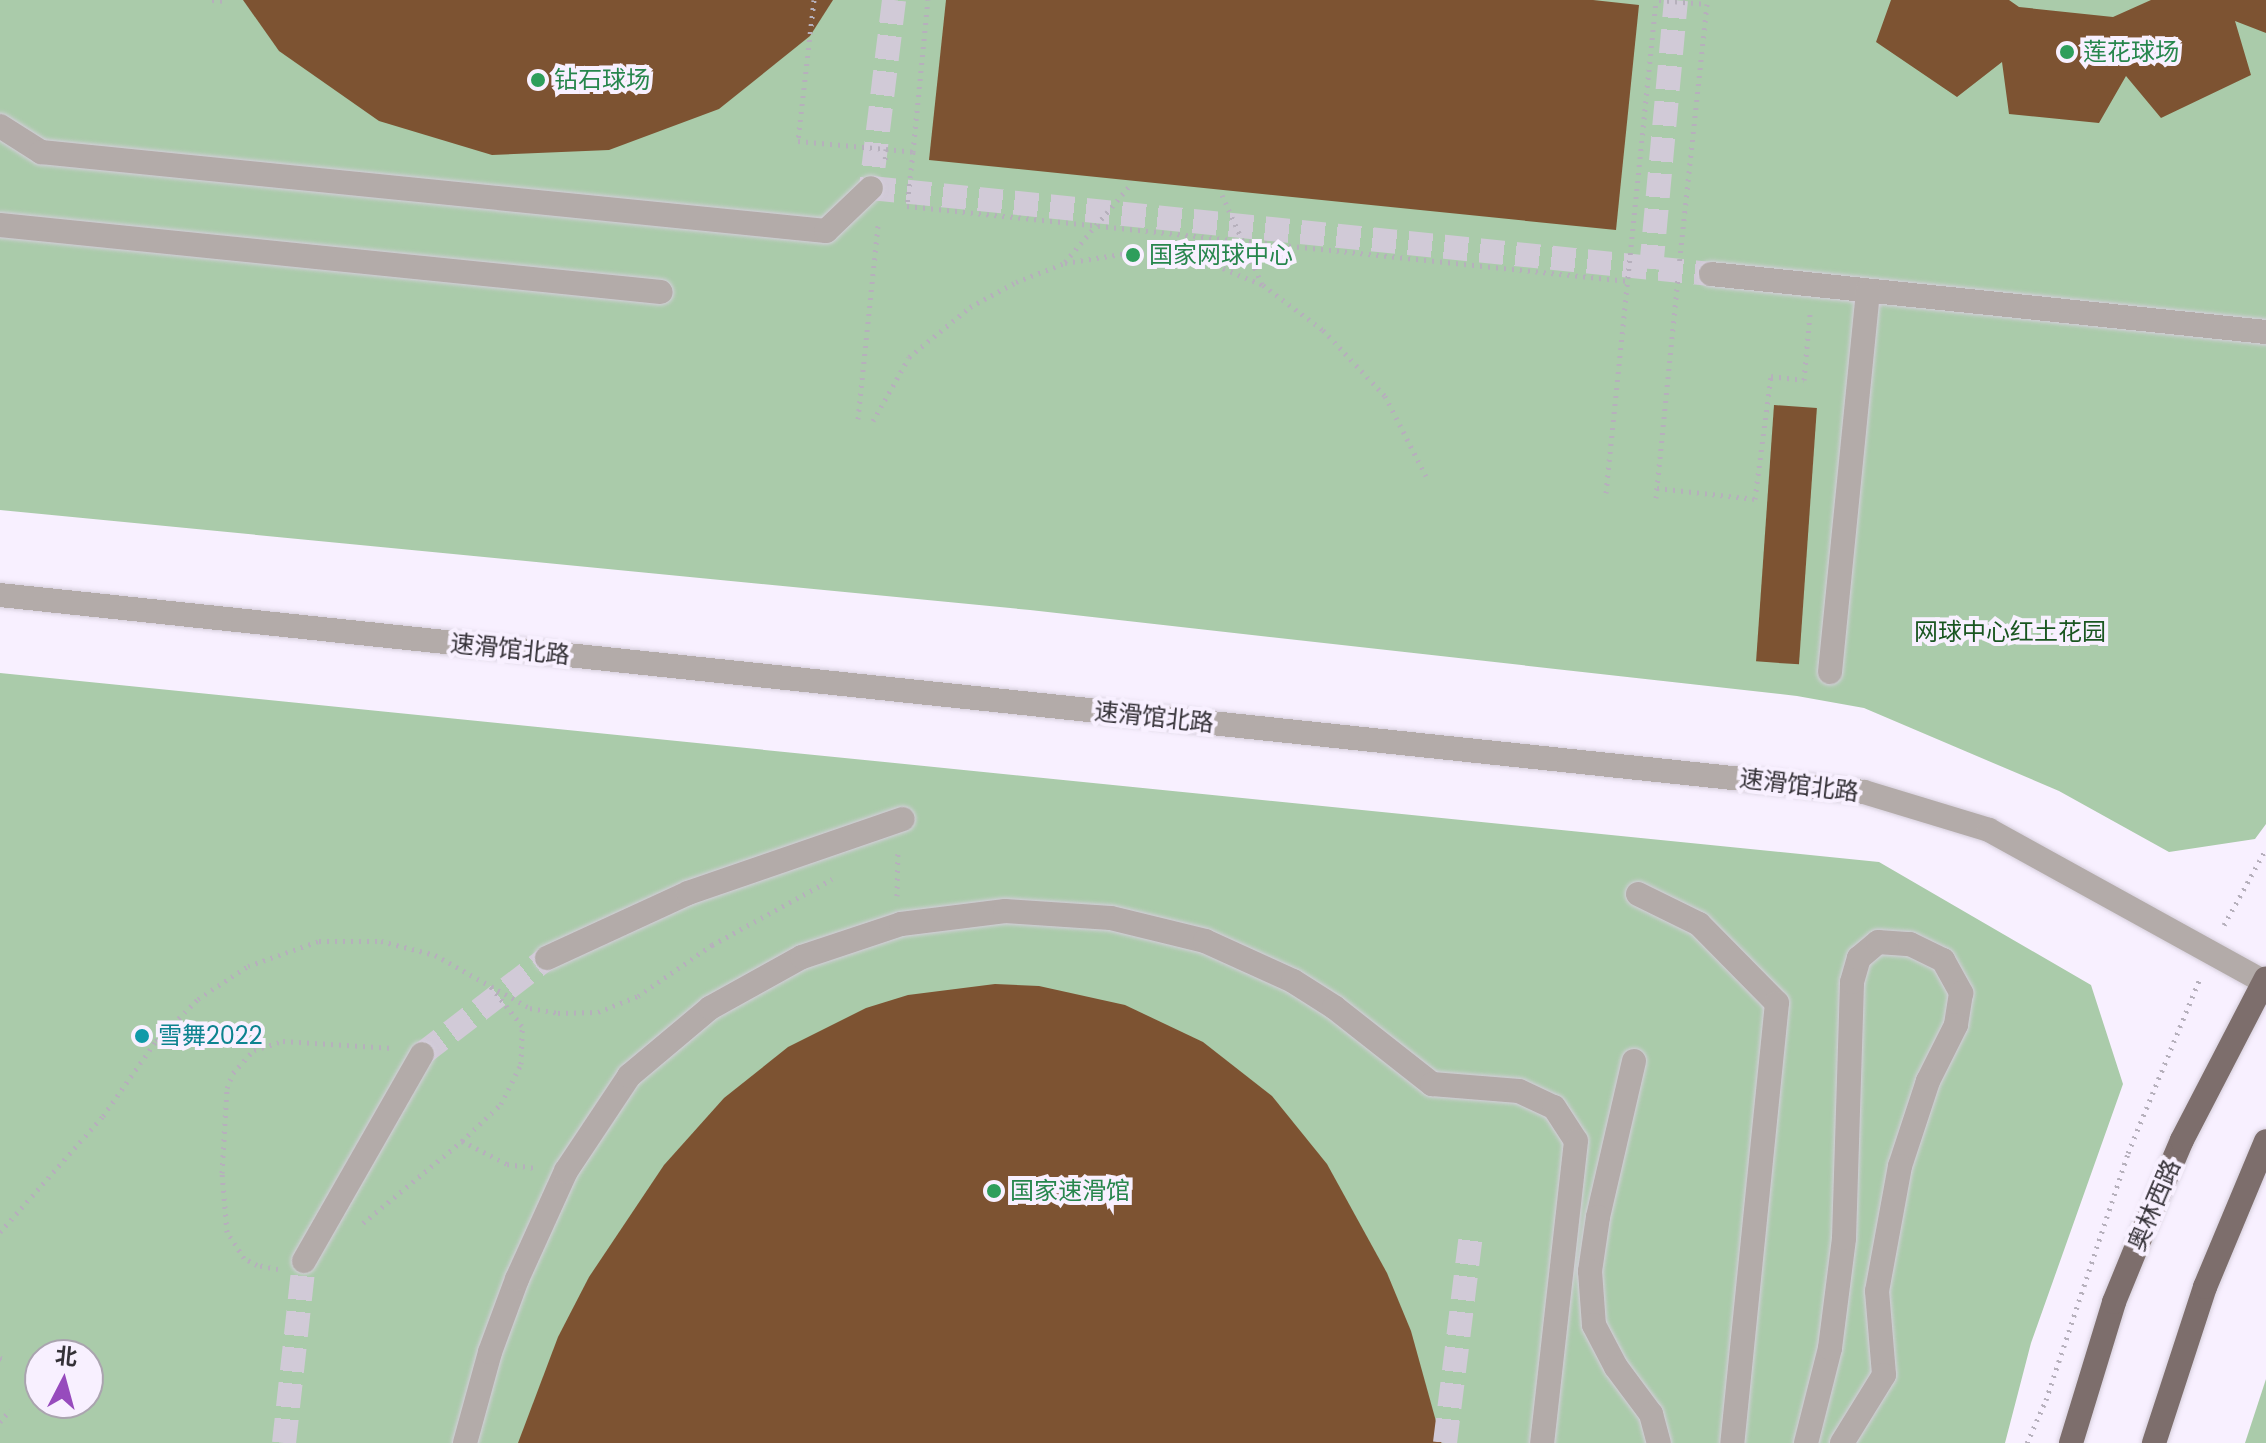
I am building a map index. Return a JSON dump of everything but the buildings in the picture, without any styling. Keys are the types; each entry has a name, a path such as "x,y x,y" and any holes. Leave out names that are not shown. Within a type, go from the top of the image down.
{"main road":[{"name":"奥林西路","path":"2071,1443 2114,1302 2146,1224 2182,1140 2265,981"},
{"path":"2154,1443 2205,1287 2266,1141"}],"street":[{"path":"0,126 41,152 826,231 871,188"},
{"path":"0,225 661,292"},
{"path":"1711,274 2266,332"},
{"path":"1830,672 1868,291"},
{"name":"速滑馆北路","path":"0,595 1864,792 1989,830 2265,981"},
{"path":"547,958 688,893 903,819"},
{"path":"1638,894 1699,924 1777,1003 1732,1443"},
{"path":"465,1443 495,1337 517,1279 566,1171 629,1076 710,1008 802,957 901,924 953,916 1032,912 1111,918 1205,941 1293,981 1344,1014 1432,1084 1519,1091 1554,1107 1576,1141 1542,1443"},
{"path":"1806,1443 1830,1348 1844,1238 1852,982 1859,958 1878,942 1910,944 1943,960 1961,993 1956,1025 1928,1081 1900,1166 1877,1291 1884,1375 1842,1443"},
{"path":"304,1261 422,1054"},
{"path":"1634,1061 1598,1217 1590,1271 1594,1325 1616,1367 1651,1414 1659,1443"}],"path":[{"path":"212,0 226,1"},
{"path":"928,0 907,206 1628,281"},
{"path":"1606,493 1658,0 1707,4 1656,498"},
{"path":"886,149 913,152"},
{"path":"1065,263 1132,183"},
{"path":"1222,195 1263,285"},
{"path":"873,421 909,357 970,307 1016,282 1065,263 1134,252 1201,259 1263,285 1323,330 1385,396 1426,476"},
{"path":"1657,488 1755,499 1771,376 1804,380 1813,286"},
{"path":"887,848 899,841 895,881 901,924"},
{"path":"2027,1443 2046,1400 2128,1153 2176,1043 2210,951 2266,849"},
{"path":"0,1232 103,1116 156,1041 198,999 248,966 319,941 381,941 435,955 530,1008 558,1013 598,1012 638,996 712,945 838,876"},
{"path":"362,1224 462,1141 501,1104 521,1064 522,1026 486,982"},
{"path":"304,1261 281,1269 257,1265 244,1258 227,1232 222,1173 227,1088 233,1073 254,1050 283,1041 382,1046 422,1054"},
{"path":"462,1141 507,1164 566,1171"},
{"path":"0,1422 10,1410"}],"green space":[{"name":"国家网球中心","path":"0,0 2266,0 2266,824 2255,839 2169,852 2059,791 1864,708 1797,696 1030,610 0,510"},
{"name":"国家速滑馆","path":"0,673 1879,862 2091,985 2123,1084 2031,1343 2005,1443 0,1443"},
{"path":"2266,1379 2266,1443 2245,1443"}],"tunnel":[{"path":"894,0 871,188 1711,274"},
{"path":"1651,269 1676,0"},
{"path":"422,1054 547,958"},
{"path":"1445,1443 1471,1233"},
{"path":"284,1443 304,1261"}],"place":[{"name":"莲花球场","path":"2067,52"},
{"name":"钻石球场","path":"538,80"},
{"name":"国家网球中心","path":"1133,255"},
{"name":"雪舞2022","path":"142,1036"},
{"name":"国家速滑馆","path":"994,1191"}],"park label":[{"name":"网球中心红土花园","path":"2010,632"}]}
